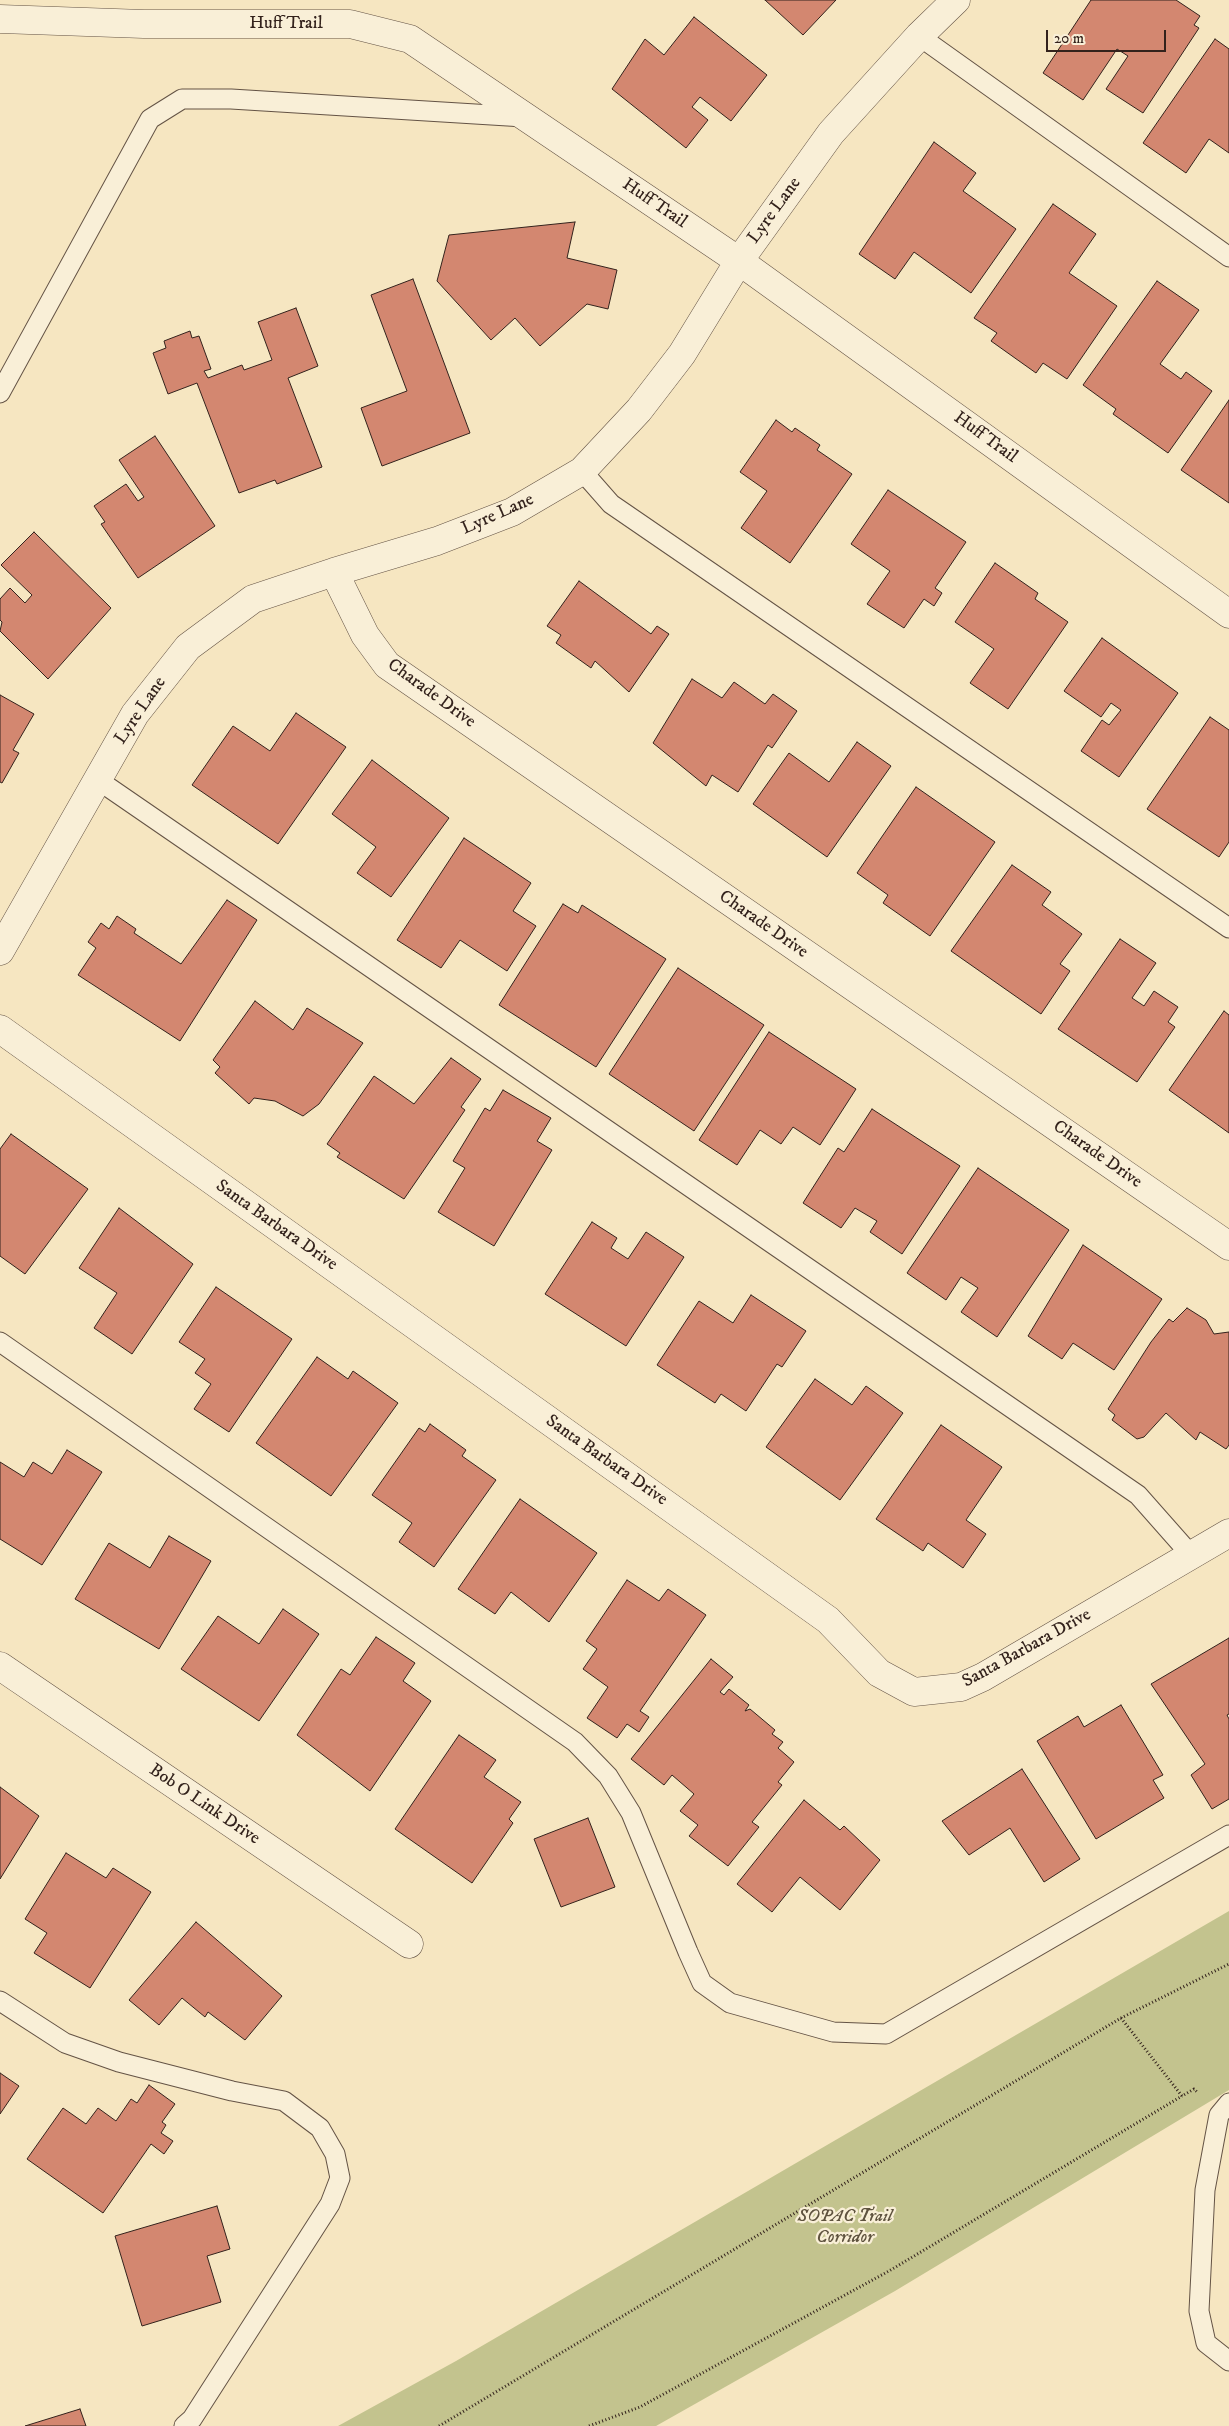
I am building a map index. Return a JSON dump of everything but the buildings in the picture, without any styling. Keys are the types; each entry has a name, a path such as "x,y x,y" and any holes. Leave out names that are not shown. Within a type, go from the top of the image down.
{"street":[{"name":"Lyre Lane","path":"0,951 135,714 188,647 253,599 437,541 512,512 582,472 639,410 682,354 739,261 831,133 919,36 956,0"},
{"name":"Huff Trail","path":"0,19 144,24 350,24 410,39 739,261 1229,614"},
{"name":"Charade Drive","path":"334,572 365,636 387,665 1229,1246"},
{"name":"Santa Barbara Drive","path":"0,1029 828,1620 880,1673 914,1692 961,1687 983,1677 1229,1532"},
{"name":"Bob O Link Drive","path":"0,1666 409,1944"}],"lane":[{"path":"919,36 1229,257"},
{"path":"0,393 150,119 182,99 231,99 525,117"},
{"path":"582,472 611,504 1229,928"},
{"path":"98,780 1138,1495 1191,1555"},
{"path":"0,1342 575,1742 608,1776 632,1813 702,1982 730,2003 833,2032 886,2034 1229,1835"},
{"path":"0,2001 65,2043 119,2062 232,2091 284,2101 320,2128 335,2154 340,2178 330,2204 192,2419 184,2426"},
{"path":"1224,2109 1205,2190 1199,2312 1206,2343 1229,2362"}],"path":[{"path":"439,2426 1121,2018 1229,1964"},
{"path":"1121,2018 1182,2096"},
{"path":"588,2426 640,2407 889,2271 1194,2089 1224,2109"}],"green space":[{"name":"SOPAC Trail Corridor","path":"1229,1911 1229,2090 895,2291 656,2426 338,2426 456,2361"}]}
